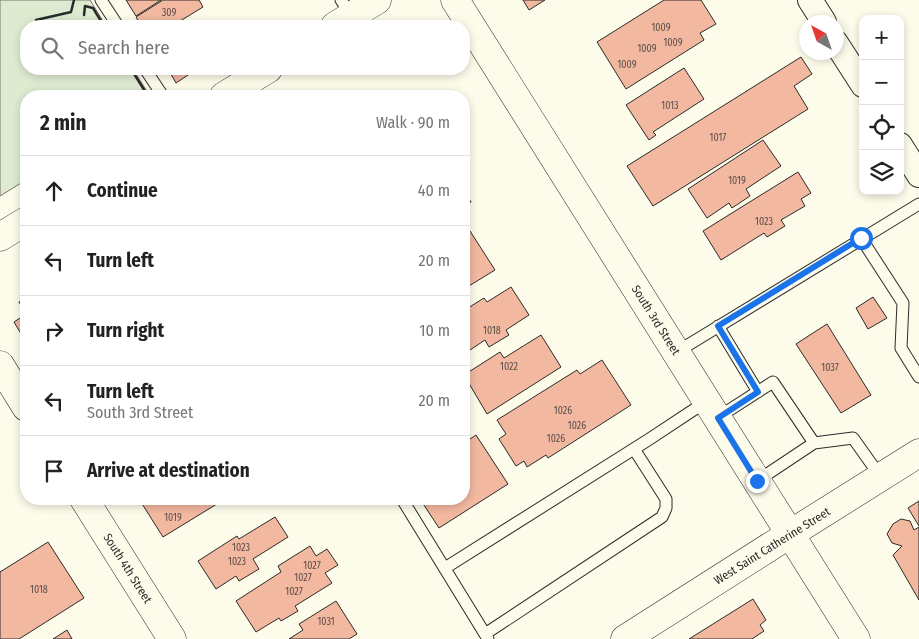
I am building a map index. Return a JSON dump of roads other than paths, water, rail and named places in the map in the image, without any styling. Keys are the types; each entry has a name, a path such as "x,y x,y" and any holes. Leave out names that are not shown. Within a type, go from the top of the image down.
{"main road":[{"path":"343,14 377,0"},
{"name":"South 3rd Street","path":"455,0 467,20"},
{"name":"South 3rd Street","path":"470,24 856,639"},
{"path":"234,90 258,75"},
{"path":"0,237 20,225"},
{"path":"0,365 20,397"},
{"name":"West Saint Catherine Street","path":"625,639 919,453"},
{"name":"South 4th Street","path":"88,505 172,639"}],"street":[{"path":"810,0 820,15"},
{"path":"844,55 859,79"},
{"path":"903,150 919,175"}],"lane":[{"path":"101,0 114,20"},
{"path":"149,75 159,90"},
{"path":"675,353 919,204"},
{"path":"861,238 903,304 901,348 919,377"},
{"path":"718,326 758,392"},
{"path":"445,568 634,449 712,410 758,392 774,382 814,444"},
{"path":"757,481 814,444 853,438 880,476"},
{"path":"406,505 487,636 662,517 666,508 666,499 634,449"}]}
